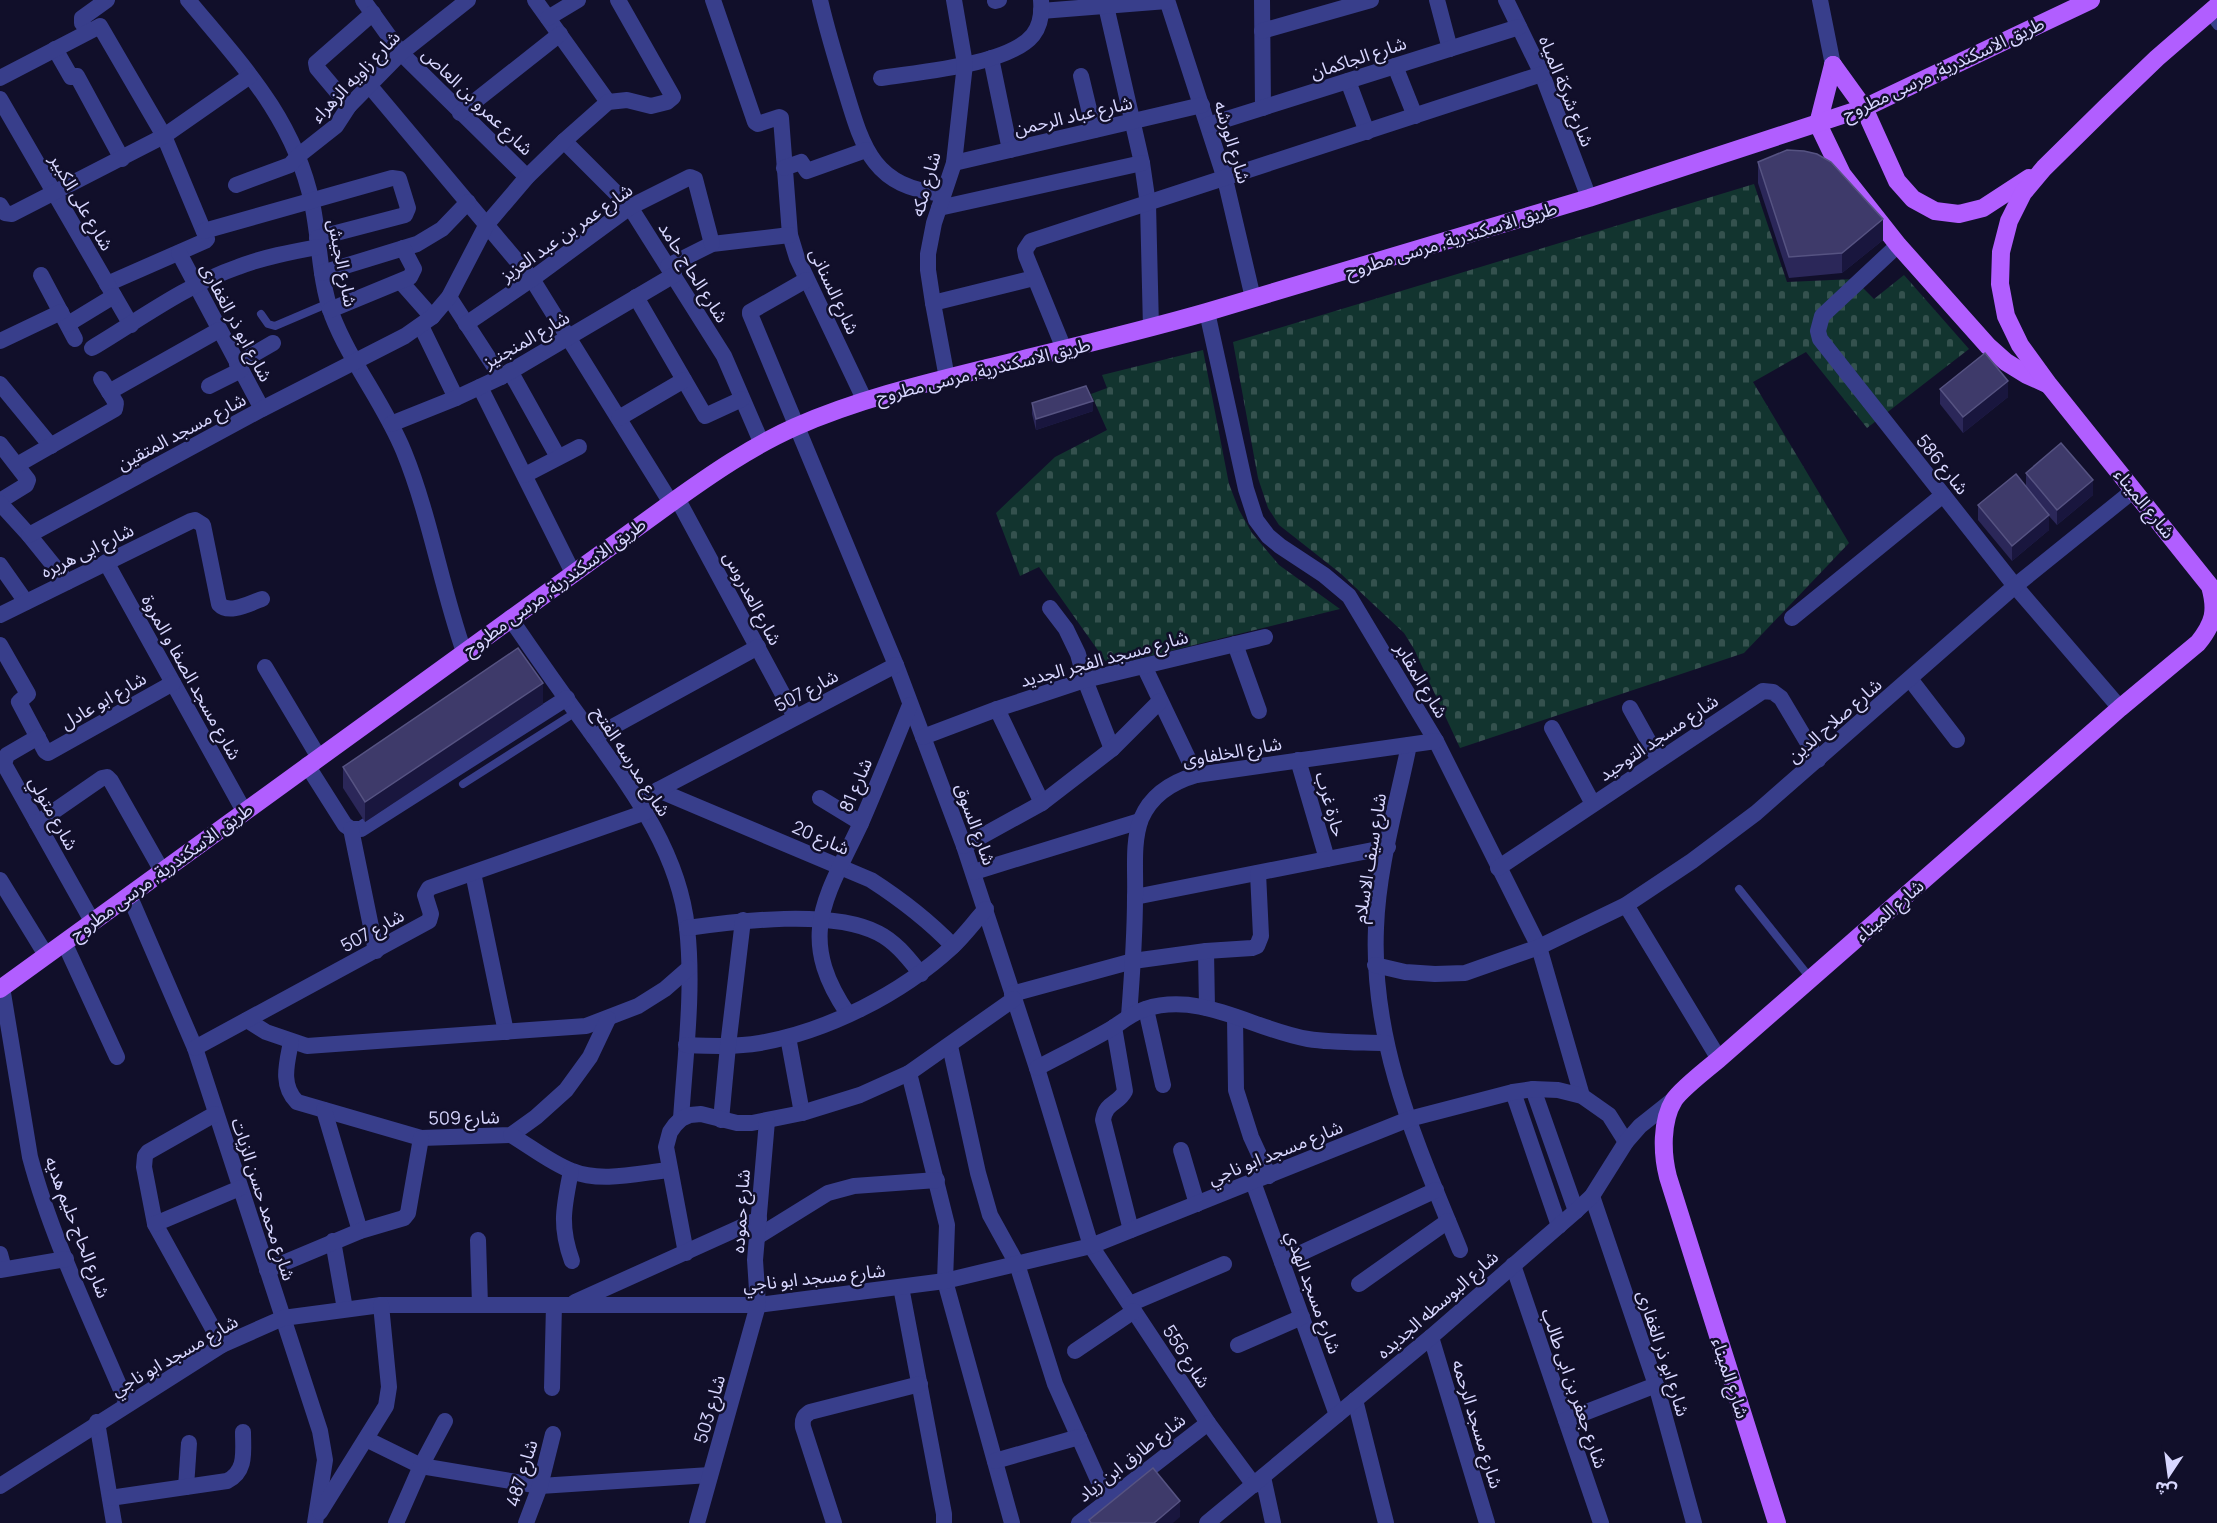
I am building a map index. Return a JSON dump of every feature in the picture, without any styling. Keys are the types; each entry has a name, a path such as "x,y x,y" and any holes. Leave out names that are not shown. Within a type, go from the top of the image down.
{"main road":[{"name":"طريق الاسكندرية, مرسى مطروح","path":"1,988 674,500 762,444 795,427 866,400 1207,312 1588,198 1818,124 1864,108 2091,0"},
{"path":"2049,385 2020,345 2006,316 2000,284 2001,252 2009,221 2023,193 2044,168 2157,58 2214,15"},
{"path":"1833,65 1864,108 1897,181 1913,199 1935,211 1959,214 1983,208 2044,168"},
{"path":"1833,65 1818,124 1842,174 1898,245 1994,351 2006,362 2027,375 2049,385"},
{"name":"شارع الميناء","path":"1777,1523 1664,1164 1664,1138 1674,1100 2120,708 2198,643 2208,631 2213,617 2214,602 2210,586 2049,385"}],"street":[{"path":"88,31 82,23 82,18 107,0"},
{"name":"شارع الجيش","path":"189,0 268,98 298,156 312,202 322,273 330,306 353,362 391,424 415,480 464,652"},
{"name":"شارع زاويه الزهراء","path":"236,185 284,169 336,126 349,106 400,53 468,0"},
{"path":"535,0 608,102 627,99 651,106 667,102 673,97 618,0"},
{"path":"548,18 578,0"},
{"name":"شارع السنانى","path":"713,0 754,122 758,124 779,117 781,120 790,235 806,280 866,400"},
{"path":"820,0 836,62 866,150 891,178 907,187 925,192 941,201 1142,164"},
{"name":"شارع مكه","path":"947,378 933,303 928,254 941,201 954,163 965,64 954,0"},
{"path":"1262,0 1263,108"},
{"path":"1262,31 1371,0"},
{"path":"1437,0 1450,49"},
{"name":"شارع شركة المياه","path":"1506,0 1542,74 1588,198"},
{"path":"1820,0 1833,65"},
{"path":"881,78 965,64 1010,52 1029,39 1040,24 1041,6 1167,1"},
{"name":"شارع الورشه","path":"1167,1 1225,179 1253,298"},
{"path":"1114,4 1132,121 1148,204 1152,328"},
{"path":"349,106 316,63 368,6"},
{"name":"شارع عمرو بن العاص","path":"368,6 400,53 527,177"},
{"path":"0,78 88,31 101,27 164,136 207,239 111,290 68,325 0,341"},
{"name":"شارع الجاكمان","path":"1208,125 1519,27"},
{"path":"460,113 560,34"},
{"path":"55,49 71,77 76,76 122,159"},
{"path":"991,58 1010,150"},
{"path":"1395,66 1415,116"},
{"path":"1064,349 1034,278 1025,250 1031,241 1542,74"},
{"path":"0,206 5,213 12,214 122,159 164,136 250,76"},
{"path":"1081,76 1094,130"},
{"path":"1348,81 1367,132"},
{"name":"شارع العدروس","path":"369,85 532,279 619,418 674,500 795,717"},
{"name":"شارع على الكبير","path":"0,99 131,325"},
{"name":"شارع مسجد المتقين","path":"29,535 405,336 427,321 449,297 487,224 527,177 608,102"},
{"name":"شارع عباد الرحمن","path":"954,163 1202,105"},
{"name":"شارع الحاج حامد","path":"564,141 630,207 724,356 762,444"},
{"path":"784,168 801,162 807,171 866,150"},
{"path":"92,348 196,286 235,268 405,215 408,208 399,179 395,177 204,231"},
{"name":"شارع عمر بن عبد العزيز","path":"466,324 630,207 690,177 695,179 712,244"},
{"path":"322,273 417,244 442,229 468,202"},
{"name":"شارع المنجنيز","path":"391,424 456,398 505,374 636,297 712,244 790,235"},
{"name":"شارع 586","path":"1898,245 1822,316 1818,331 1824,346 2015,586 2120,708"},
{"path":"330,306 410,277 414,269 404,248"},
{"name":"شارع ابو ذر الغفارى","path":"179,253 262,410"},
{"path":"41,275 68,325"},
{"path":"933,303 1034,278"},
{"name":"شارع السوق","path":"806,280 749,313 896,664 974,872 1091,1246"},
{"path":"401,282 427,321 456,398"},
{"path":"449,297 466,324 505,374 558,458"},
{"path":"636,297 706,417 742,399"},
{"name":"شارع المقابر","path":"1207,312 1246,489 1256,520 1268,536 1280,546 1324,575 1349,596 1436,741 1539,947 1582,1096"},
{"path":"17,465 115,409 116,403 105,385 219,330"},
{"path":"209,386 273,343"},
{"path":"619,418 684,381"},
{"path":"0,384 51,446"},
{"path":"480,387 573,573"},
{"path":"0,444 27,477 28,483 0,502 67,582"},
{"path":"525,475 579,447"},
{"name":"شارع صلاح الدين","path":"1375,965 1405,972 1465,973 1539,947 1626,905 1725,837 1818,760 2015,586 2134,490"},
{"path":"1792,618 1943,495"},
{"name":"شارع ابى هريره","path":"0,615 195,520 203,525 219,604 222,608 231,609 262,599"},
{"name":"شارع مسجد الصفا و المروة","path":"106,562 244,811"},
{"path":"0,566 26,602"},
{"path":"1050,608 1066,629 1074,645 1112,749"},
{"name":"شارع مدرسه الفتح","path":"510,618 642,806 671,866 680,892 687,927 689,968 681,1119"},
{"name":"شارع مسجد الفجر الجديد","path":"923,737 997,709 1085,680 1265,637"},
{"path":"1234,644 1259,711"},
{"path":"0,645 28,694 19,702 38,737"},
{"path":"594,737 758,647"},
{"name":"شارع 507","path":"195,1048 429,921 432,914 425,895 426,889 473,873 642,806 658,790 896,664"},
{"path":"1144,666 1196,775"},
{"path":"265,667 345,825 351,829 361,829 369,825 571,705"},
{"path":"1910,679 1957,740"},
{"name":"شارع ابو عادل","path":"38,737 46,752 53,752 173,683"},
{"name":"شارع مسجد التوحيد","path":"1498,867 1763,691 1773,692 1781,698 1818,760"},
{"path":"964,846 1042,803 1112,749 1160,700"},
{"name":"شارع 81","path":"848,1014 833,992 824,968 819,944 821,920 828,892 861,823 910,705"},
{"path":"1630,708 1659,760"},
{"path":"997,709 1042,803"},
{"path":"1552,728 1593,804"},
{"name":"شارع متولي","path":"38,737 7,755 4,762 92,921"},
{"name":"شارع الخلفاوى","path":"1129,1016 1136,897 1136,850 1140,821 1149,804 1162,791 1178,780 1196,775 1436,741"},
{"name":"شارع سيف الاسلام","path":"1409,745 1380,886 1375,965 1378,1004 1397,1085 1460,1250"},
{"name":"حارة غرب","path":"1298,760 1327,859"},
{"path":"38,823 102,778 107,777 162,871"},
{"name":"شارع 20","path":"658,790 872,880 929,921 953,946"},
{"path":"820,798 861,823"},
{"path":"974,872 1140,821"},
{"path":"351,829 376,951"},
{"path":"1136,897 1388,847"},
{"path":"473,873 506,1032"},
{"path":"686,1253 666,1155 667,1139 681,1119 701,1114 722,1120 752,1123 802,1113 860,1095 909,1073 950,1046 1013,997 1133,961 1206,951 1252,948 1260,941 1258,873"},
{"path":"0,880 46,955"},
{"name":"شارع محمد حسن الزيات","path":"129,895 195,1048 324,1445 325,1460 316,1521"},
{"path":"1626,905 1719,1059"},
{"path":"686,1045 728,1046 758,1043 788,1037 848,1014 886,996 921,974 953,946 986,909"},
{"path":"722,1120 743,920"},
{"path":"687,927 743,920 850,922 878,933 902,950 921,974"},
{"path":"64,942 117,1058"},
{"path":"1206,951 1208,1008"},
{"path":"247,1020 266,1032 307,1046 586,1026 638,1006 665,989 689,968"},
{"name":"شارع الحاج حليم هديه","path":"1,988 35,1177 66,1259 127,1404"},
{"path":"1037,1068 1114,1027 1129,1016 1146,1009 1176,1004 1208,1008 1271,1030 1309,1039 1386,1043"},
{"path":"1146,1009 1163,1085"},
{"path":"1235,1017 1236,1090 1251,1137 1269,1176"},
{"name":"شارع 509","path":"291,1042 286,1085 290,1095 297,1102 422,1138 511,1135 536,1117 566,1090 590,1057 608,1019"},
{"path":"1114,1027 1125,1091 1107,1107 1103,1120 1131,1230"},
{"path":"788,1037 802,1113"},
{"path":"950,1046 978,1173 990,1215 1017,1264 1054,1384 1107,1500"},
{"path":"909,1073 947,1225 945,1281 1012,1523"},
{"path":"1533,1089 1576,1211"},
{"name":"شارع مسجد ابو ناجي","path":"0,1486 222,1345 283,1318 381,1305 758,1305 945,1281 1091,1246 1409,1119 1533,1089 1558,1090 1582,1096 1609,1114 1626,1142"},
{"path":"1513,1092 1559,1226"},
{"name":"شارع البوسطه الجديده","path":"1207,1523 1431,1336 1576,1211 1592,1196 1626,1142 1640,1126 1674,1100"},
{"path":"324,1110 360,1231"},
{"path":"215,1114 148,1152 145,1156 144,1167 155,1224 222,1345"},
{"name":"شارع حموده","path":"758,1305 757,1237 767,1121"},
{"path":"511,1135 571,1171 600,1176 669,1170"},
{"path":"267,1270 333,1241 399,1221 408,1213 422,1138"},
{"path":"1181,1150 1197,1204"},
{"path":"571,1171 562,1220 572,1261"},
{"path":"757,1237 828,1193 854,1186 937,1180"},
{"name":"شارع مسجد الهدي","path":"1253,1182 1337,1415"},
{"path":"155,1224 240,1188"},
{"path":"1282,1262 1436,1190"},
{"name":"شارع ابو ذر الغفارى","path":"1592,1196 1656,1384 1694,1523"},
{"path":"552,1388 562,1305 686,1253 759,1219"},
{"path":"1359,1284 1448,1221"},
{"path":"478,1240 480,1305"},
{"path":"333,1241 345,1309"},
{"name":"شارع 556","path":"1091,1246 1208,1423 1258,1481"},
{"path":"1,1264 66,1259"},
{"path":"1075,1351 1132,1307 1224,1264"},
{"name":"شارع جعفر بن ابى طالب","path":"1513,1265 1601,1523"},
{"path":"901,1287 944,1523"},
{"path":"316,1521 381,1414 388,1397 381,1305"},
{"name":"شارع 503","path":"697,1523 758,1305"},
{"path":"1238,1345 1302,1317"},
{"name":"شارع مسجد الرحمه","path":"1431,1336 1487,1523"},
{"path":"834,1523 803,1427 802,1421 805,1415 920,1384"},
{"path":"1566,1420 1656,1384"},
{"path":"1355,1400 1386,1523"},
{"path":"396,1523 421,1466 445,1421"},
{"path":"98,1422 114,1523"},
{"name":"شارع طارق ابن زياد","path":"1079,1523 1208,1423"},
{"path":"110,1498 227,1481 240,1471 243,1432"},
{"name":"شارع 487","path":"526,1523 540,1486 553,1434"},
{"path":"995,1461 1078,1437"},
{"path":"366,1438 421,1466 540,1486 710,1475"},
{"path":"186,1487 189,1443"},
{"path":"1258,1481 1273,1523"}],"lane":[{"path":"261,314 268,324 275,326 330,306"},
{"path":"463,784 571,705"},
{"path":"1739,889 1811,979"}],"green space":[{"path":"1754,184 1787,282 1854,279 1874,299 1904,275 1969,349 1867,428 1806,352 1753,382 1849,543 1744,653 1460,748 1414,649 1404,633 1340,573 1279,525 1268,508 1258,478 1233,342"},
{"path":"1203,350 1229,484 1239,510 1252,533 1279,565 1340,609 1109,666 1039,567 1020,576 996,513 1055,457 1107,430 1091,394 1107,388 1102,375"}],"building":[{"path":"1787,150 1817,154 1831,162 1883,219 1842,253 1789,257 1758,162"},
{"path":"1985,353 2008,381 1963,417 1940,389"},
{"path":"1086,386 1093,401 1036,419 1032,403"},
{"path":"2061,443 2093,480 2057,510 2026,473"},
{"path":"2016,474 2049,515 2012,546 1978,505"},
{"path":"518,648 543,683 365,802 343,767"},
{"path":"1153,1468 1180,1501 1154,1523 1091,1523 1089,1520"}]}
